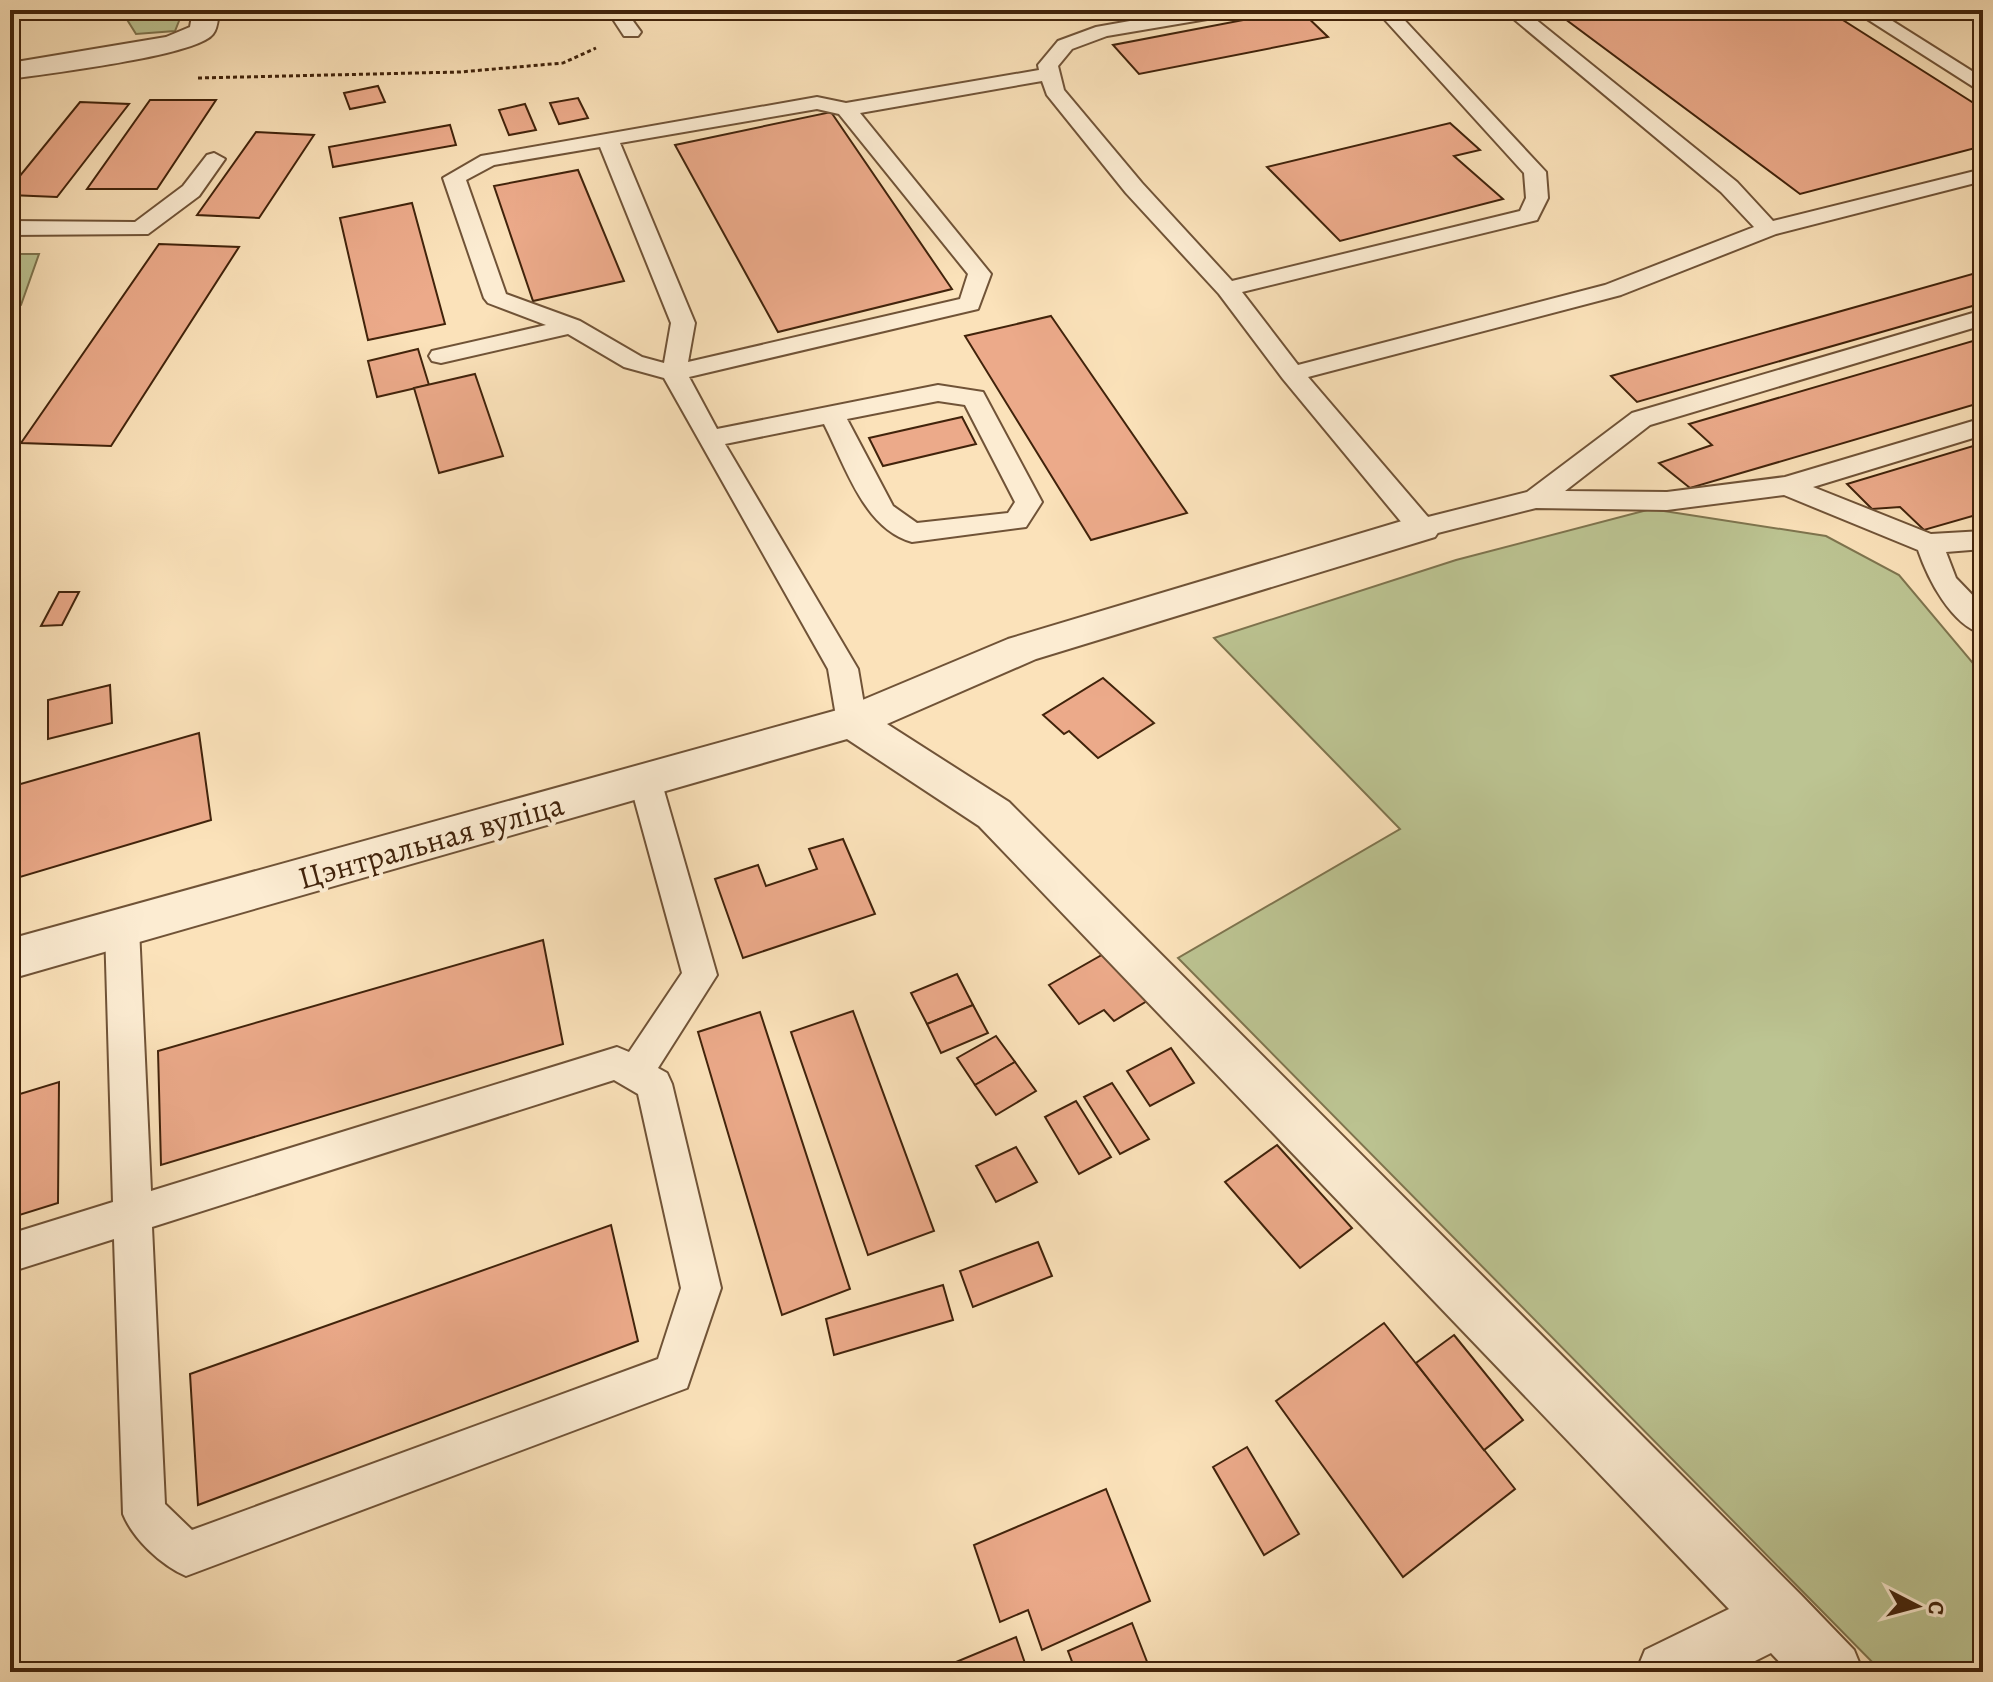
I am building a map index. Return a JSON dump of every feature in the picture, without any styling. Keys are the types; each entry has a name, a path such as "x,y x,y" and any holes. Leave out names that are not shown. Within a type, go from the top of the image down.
{"street":[{"path":"10,71 173,44 202,31 206,10"},
{"name":"Цэнтральная вуліца","path":"10,959 852,722 1022,649 1422,528"},
{"path":"852,722 994,814 1832,1672"},
{"path":"1667,1672 1779,1617"}],"lane":[{"path":"616,10 631,32"},
{"path":"1225,10 1103,31 1065,45 1048,65 1054,91 1134,188 1227,289 1292,374 1422,528 1536,499 1667,501 1786,486 1983,426"},
{"path":"1227,289 1529,215 1537,198 1535,172 1385,10"},
{"path":"1512,10 1729,187 1768,229"},
{"path":"1862,10 1983,87"},
{"path":"846,109 980,274 970,304 674,373 633,362 572,326 496,298 454,178 488,160 607,138 817,103 846,109 1050,74"},
{"path":"607,138 683,323 674,373 843,669 852,722"},
{"path":"10,228 140,229 191,191 214,159"},
{"path":"1292,374 1613,290 1768,229 1983,175"},
{"path":"1536,499 1641,419 1983,317"},
{"path":"441,356 572,326"},
{"path":"709,439 832,414 938,393 974,398 1029,502 1016,521 912,533 883,512 832,414"},
{"path":"1786,486 1929,544 1983,540"},
{"path":"1929,544 1944,583 1983,624"},
{"path":"635,1073 700,975 645,780"},
{"path":"10,1253 133,1214 617,1063 654,1084 701,1288 673,1374 186,1554 144,1514 133,1214 122,928"}],"path":[{"path":"188,78 460,72 563,63 631,32"}],"green space":[{"path":"121,10 171,10 179,21 175,31 136,34"},
{"path":"10,254 39,254 21,305 10,308"},
{"path":"1651,509 1826,536 1899,575 1983,675 1983,1672 1882,1672 1178,958 1400,829 1214,638 1456,560"}],"building":[{"path":"1300,10 1328,37 1139,74 1113,45"},
{"path":"1553,10 1827,10 1983,109 1983,146 1800,194"},
{"path":"378,86 385,102 350,109 344,93"},
{"path":"578,98 588,118 559,124 550,103"},
{"path":"150,100 216,100 157,189 87,189"},
{"path":"80,102 129,104 57,197 10,195 10,188"},
{"path":"525,104 536,130 509,135 499,110"},
{"path":"831,112 952,289 778,332 675,145"},
{"path":"1450,123 1480,150 1454,156 1503,199 1340,241 1267,167"},
{"path":"450,125 456,145 333,167 329,147"},
{"path":"256,132 314,135 259,218 197,215"},
{"path":"578,170 624,281 533,301 494,186"},
{"path":"412,203 445,324 368,340 340,218"},
{"path":"159,244 239,247 111,446 21,443"},
{"path":"1983,271 1983,303 1637,402 1611,376"},
{"path":"1051,316 1187,513 1091,540 965,336"},
{"path":"1983,338 1983,402 1690,488 1659,463 1712,445 1689,424"},
{"path":"418,349 429,385 377,397 368,361"},
{"path":"475,374 503,456 439,473 414,388"},
{"path":"962,417 976,444 883,466 869,438"},
{"path":"1983,443 1983,513 1924,530 1900,507 1872,509 1847,484"},
{"path":"59,592 79,592 62,625 41,626"},
{"path":"1103,678 1154,723 1098,758 1069,731 1064,734 1043,715"},
{"path":"110,685 112,723 48,739 48,700"},
{"path":"199,733 211,820 10,880 10,787"},
{"path":"843,839 875,914 743,958 715,879 758,865 766,886 817,869 809,849"},
{"path":"543,940 563,1044 161,1165 158,1051"},
{"path":"1107,952 1147,1001 1114,1021 1104,1010 1079,1024 1049,985"},
{"path":"957,974 973,1005 927,1024 911,993"},
{"path":"973,1005 988,1033 941,1053 927,1024"},
{"path":"853,1011 934,1231 868,1255 791,1032"},
{"path":"760,1012 850,1289 782,1315 698,1032"},
{"path":"996,1036 1015,1062 975,1085 957,1058"},
{"path":"1171,1048 1194,1083 1150,1106 1127,1071"},
{"path":"1015,1062 1036,1091 996,1115 975,1085"},
{"path":"59,1082 58,1203 10,1218 10,1097"},
{"path":"1112,1083 1149,1139 1120,1154 1084,1097"},
{"path":"1076,1101 1111,1157 1079,1174 1045,1117"},
{"path":"1277,1145 1352,1228 1300,1268 1225,1182"},
{"path":"1016,1147 1037,1182 996,1202 976,1166"},
{"path":"611,1225 638,1341 198,1505 190,1374"},
{"path":"1038,1242 1052,1276 973,1307 960,1271"},
{"path":"943,1285 953,1320 834,1355 826,1319"},
{"path":"1384,1323 1515,1489 1403,1577 1276,1401"},
{"path":"1454,1335 1523,1420 1484,1450 1416,1363"},
{"path":"1247,1447 1299,1534 1264,1555 1213,1467"},
{"path":"1106,1489 1150,1601 1042,1650 1028,1610 1000,1622 974,1545"},
{"path":"1132,1623 1151,1672 1076,1672 1068,1651"},
{"path":"1016,1637 1028,1672 932,1672"}]}
